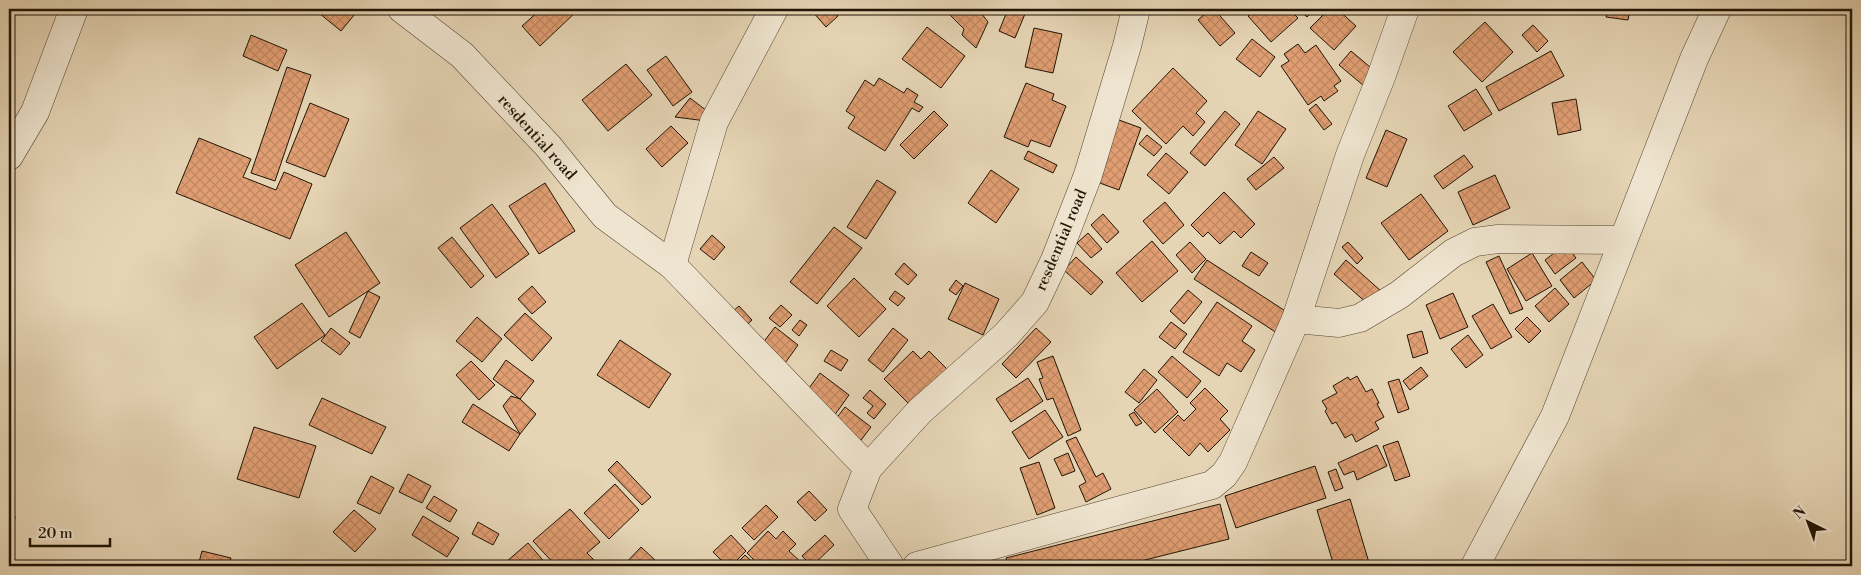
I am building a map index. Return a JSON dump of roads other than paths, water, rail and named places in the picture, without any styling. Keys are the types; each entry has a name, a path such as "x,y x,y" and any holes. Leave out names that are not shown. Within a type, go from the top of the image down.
{"street":[{"path":"9,156 36,112 74,9"},
{"name":"resdential road","path":"402,9 462,56 548,146 606,216 672,265 868,468"},
{"path":"672,265 714,122 774,9"},
{"name":"resdential road","path":"890,566 852,509 868,468 920,411 1006,336 1035,302 1055,260 1088,175 1125,55 1136,9"},
{"path":"917,566 1212,486 1224,475 1234,462 1296,320 1350,155 1381,77 1405,9"},
{"path":"1475,566 1555,416 1694,58 1717,9"},
{"path":"1296,320 1339,322 1360,318 1399,295 1453,253 1475,242 1498,239 1623,240"}]}
